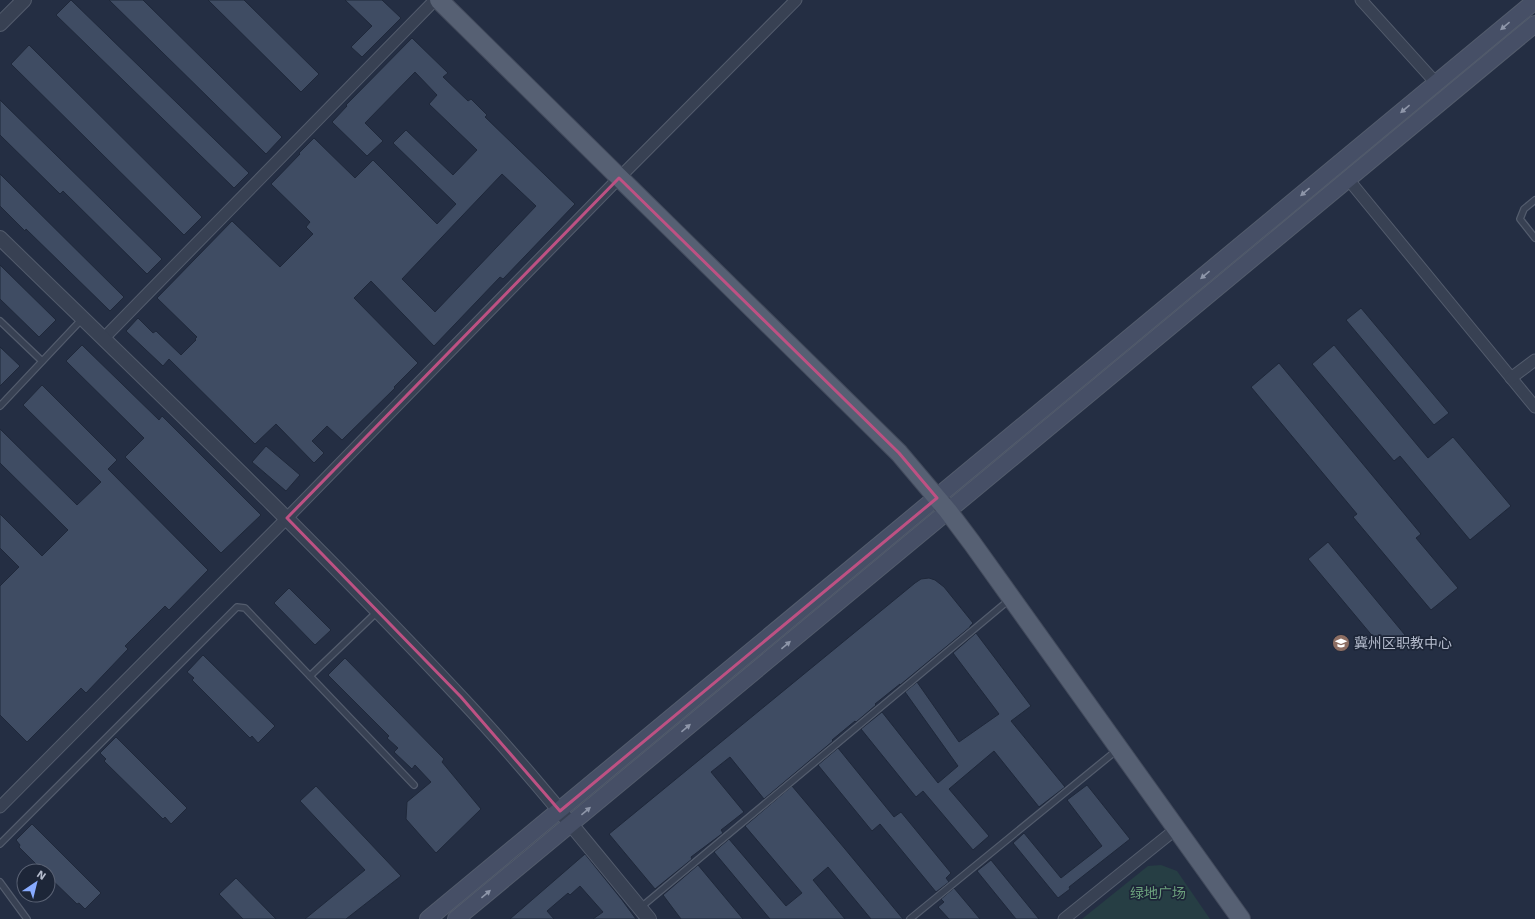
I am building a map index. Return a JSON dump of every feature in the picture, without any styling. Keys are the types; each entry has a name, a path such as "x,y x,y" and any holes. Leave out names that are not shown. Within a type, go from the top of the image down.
{"main road":[{"path":"439,0 899,453 942,505 1011,598 1241,919"},
{"path":"456,919 571,824 1436,83 1535,1"},
{"path":"428,919 560,811 1348,179 1535,24"}],"street":[{"path":"0,24 24,0"},
{"path":"103,339 435,0"},
{"path":"0,807 287,518 796,0"},
{"path":"1362,0 1436,83"},
{"path":"1348,179 1535,407"},
{"path":"0,238 287,518 461,697 560,811 649,919"},
{"path":"1511,378 1535,360"},
{"path":"1064,919 1176,829"}],"lane":[{"path":"1535,200 1524,209 1520,219 1535,238"},
{"path":"0,406 82,319"},
{"path":"0,321 42,361"},
{"path":"640,908 1011,598"},
{"path":"0,844 237,607 245,608 414,785"},
{"path":"310,676 378,611"},
{"path":"910,919 1119,749"},
{"path":"0,882 27,919"}],"highlighted area":[{"path":"619,178 899,453 937,498 560,811 461,697 287,518"}],"green space":[{"name":"绿地广场","path":"1161,865 1177,871 1210,919 1082,919 1148,866"}],"building":[{"path":"71,0 249,173 234,188 56,15"},
{"path":"109,0 143,0 282,137 266,154"},
{"path":"208,0 244,0 319,74 301,92"},
{"path":"345,0 382,0 401,18 362,57 351,47 372,26"},
{"path":"412,38 448,73 443,77 468,101 471,99 487,115 485,117 575,204 503,279 500,277 434,346 371,281 354,298 418,363 342,440 327,426 312,441 324,453 314,463 276,424 255,444 169,359 163,366 126,331 138,318 153,333 156,331 181,355 196,340 195,339 197,337 157,298 232,221 280,267 313,234 306,227 310,222 271,184 314,138 355,178 373,160 437,224 456,204 393,143 406,130 453,175 477,150 429,104 437,95 415,72 365,123 383,141 367,156 332,122 347,106 346,105","holes":["502,174 536,206 435,312 402,279"]},
{"path":"29,45 202,217 184,235 11,64"},
{"path":"0,100 162,259 147,274 63,191 60,194 0,135"},
{"path":"0,174 124,297 110,311 26,229 25,231 0,206"},
{"path":"0,265 56,320 39,337 0,299"},
{"path":"1361,308 1449,413 1434,425 1346,320"},
{"path":"82,345 159,420 162,416 261,515 221,553 125,457 144,438 66,361"},
{"path":"1334,345 1428,458 1453,437 1511,506 1470,540 1400,456 1394,461 1312,364"},
{"path":"0,347 20,366 0,386"},
{"path":"1279,363 1421,534 1416,538 1458,588 1431,610 1353,517 1357,514 1251,387"},
{"path":"42,385 117,460 108,469 208,570 169,610 165,606 125,646 128,649 86,693 81,688 27,742 0,715 0,586 19,567 0,548 0,514 42,556 68,530 0,463 0,429 77,505 101,482 23,405"},
{"path":"266,446 300,475 286,491 252,462"},
{"path":"1328,542 1405,635 1385,651 1308,559"},
{"path":"929,578 935,580 944,587 973,623 970,627 875,704 876,705 832,740 833,741 764,799 730,757 711,772 744,812 721,830 723,833 691,857 692,859 655,889 609,834 915,583 921,579"},
{"path":"289,588 331,630 315,645 274,603"},
{"path":"976,633 1031,706 1011,721 1065,787 1039,807 994,751 949,789 989,836 973,850 923,791 916,797 861,729 882,712 938,783 958,766 905,692 917,682 959,742 999,714 953,653"},
{"path":"203,655 275,726 258,743 252,736 250,738 192,680 194,678 187,672"},
{"path":"345,658 444,759 442,762 481,809 436,853 406,819 407,802 431,782 415,765 412,769 394,752 398,748 387,738 389,736 328,675"},
{"path":"116,737 187,808 171,824 165,817 163,819 104,761 106,759 100,753"},
{"path":"838,748 894,817 901,812 951,873 946,878 949,882 936,892 880,824 872,831 818,765"},
{"path":"1087,785 1130,839 1069,887 1070,889 1058,898 1013,843 1024,833 1061,878 1102,846 1067,800"},
{"path":"316,786 401,876 346,919 305,919 365,870 300,801"},
{"path":"792,786 903,919 871,919 828,867 813,880 845,919 770,919 714,852 729,839 786,906 802,893 745,826"},
{"path":"32,824 101,893 85,909 79,903 77,904 56,884 56,863 35,863 19,847 20,845 16,840"},
{"path":"585,854 636,919 593,919 603,912 580,886 570,895 568,893 547,911 554,919 510,919"},
{"path":"991,860 1039,919 1016,919 977,871"},
{"path":"698,865 743,919 681,919 663,895"},
{"path":"236,878 276,919 243,919 219,894"},
{"path":"954,888 980,919 949,919 938,907 944,902 941,899"}],"place":[{"name":"冀州区职教中心","path":"1341,643"}]}
